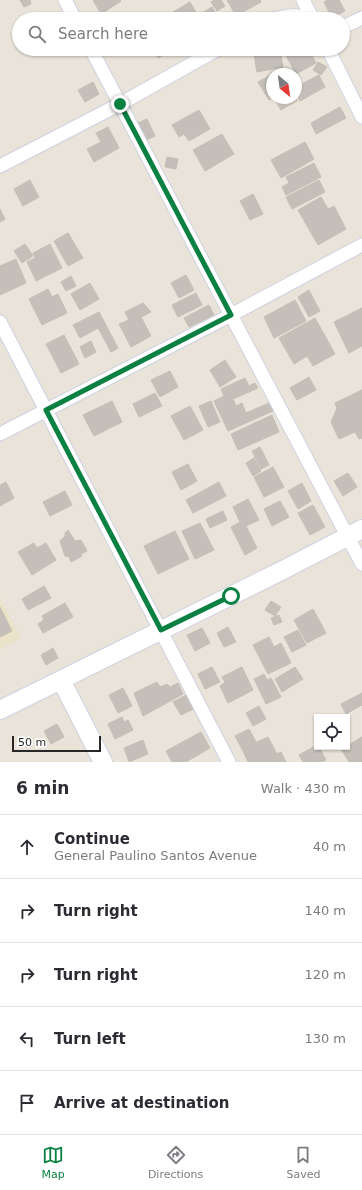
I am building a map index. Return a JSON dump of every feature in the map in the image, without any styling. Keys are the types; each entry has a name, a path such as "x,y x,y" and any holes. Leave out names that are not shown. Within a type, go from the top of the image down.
{"main road":[{"path":"0,710 355,533"},
{"path":"61,680 103,762"}],"street":[{"path":"65,0 71,12"},
{"path":"303,0 309,12"},
{"path":"350,24 362,18"},
{"path":"94,56 231,315 355,533 362,564"},
{"path":"0,166 120,104 206,56"},
{"path":"331,56 362,118"},
{"path":"0,434 231,315 362,245"},
{"path":"0,322 229,762"}],"shaded area":[{"path":"0,598 21,638 0,649"}],"building":[{"path":"20,0 30,0 31,4 24,7"},
{"path":"93,0 121,1 104,12 100,12"},
{"path":"214,0 221,0 225,6 217,11 211,2"},
{"path":"227,0 260,0 261,2 243,12 234,12"},
{"path":"328,0 339,0 345,11 329,12 324,2"},
{"path":"190,2 196,12 173,12"},
{"path":"212,7 215,12 203,12"},
{"path":"254,56 281,56 283,67 266,68 266,70 257,72"},
{"path":"286,56 312,56 316,63 302,71 302,68 293,68"},
{"path":"318,62 327,67 321,75 313,70"},
{"path":"319,75 325,87 302,100 302,84"},
{"path":"266,78 266,95 258,82"},
{"path":"93,82 99,94 85,102 78,90"},
{"path":"278,104 292,104 281,110"},
{"path":"340,107 346,118 316,134 311,123"},
{"path":"199,110 210,129 189,141 184,134 179,137 172,125"},
{"path":"147,119 155,136 144,141 136,124"},
{"path":"108,127 119,148 94,162 87,149 101,142 96,133"},
{"path":"222,134 234,154 205,171 193,150"},
{"path":"305,142 314,159 281,178 271,160"},
{"path":"167,157 178,159 176,169 165,167"},
{"path":"314,163 321,177 286,195 282,187 289,183 286,177"},
{"path":"30,180 39,197 23,206 14,189"},
{"path":"319,180 325,192 292,209 286,197"},
{"path":"253,194 263,214 250,220 240,201"},
{"path":"321,197 328,209 334,206 346,229 318,245 298,210"},
{"path":"0,209 5,219 0,222"},
{"path":"68,233 83,258 68,266 54,241"},
{"path":"25,244 33,256 22,263 14,251"},
{"path":"50,244 62,268 36,281 27,262 35,258 33,253"},
{"path":"16,259 26,283 0,295 0,266"},
{"path":"186,275 194,290 179,298 171,283"},
{"path":"71,276 76,286 66,291 61,282"},
{"path":"90,283 99,299 80,310 71,294"},
{"path":"48,289 52,297 58,294 67,313 42,325 29,299"},
{"path":"309,290 320,311 309,317 298,297"},
{"path":"196,293 202,305 178,317 172,305"},
{"path":"295,300 306,321 274,338 264,317"},
{"path":"143,303 151,312 141,317 151,336 131,347 119,324 129,320 125,312"},
{"path":"209,305 214,315 189,327 184,318"},
{"path":"362,308 362,346 349,353 334,322"},
{"path":"99,312 118,348 111,352 98,328 80,338 73,325"},
{"path":"315,318 335,354 313,366 307,356 294,364 279,338"},
{"path":"64,335 79,364 61,373 46,344"},
{"path":"91,341 96,352 85,358 80,347"},
{"path":"225,360 236,377 220,387 210,370"},
{"path":"170,371 178,387 160,397 151,380"},
{"path":"309,377 316,390 297,400 290,388"},
{"path":"245,378 249,386 255,383 258,388 233,399 236,406 242,403 246,413 269,403 273,411 228,431 214,401 224,396 221,389"},
{"path":"362,390 362,438 359,439 355,432 339,439 331,422 337,408 335,403"},
{"path":"155,393 162,406 139,417 133,404"},
{"path":"112,401 122,422 94,436 83,415"},
{"path":"211,401 220,422 208,427 199,406"},
{"path":"190,406 203,430 184,440 171,416"},
{"path":"272,415 279,432 238,450 231,434"},
{"path":"260,447 269,465 261,469 252,451"},
{"path":"254,458 261,471 253,476 246,463"},
{"path":"188,464 197,481 181,490 172,472"},
{"path":"273,467 284,487 264,497 254,477"},
{"path":"348,473 357,487 343,496 334,481"},
{"path":"6,482 14,498 0,506 0,485"},
{"path":"219,482 226,496 193,513 186,500"},
{"path":"302,483 311,501 298,509 288,491"},
{"path":"65,491 72,505 50,516 43,502"},
{"path":"248,499 259,520 246,526 257,548 245,555 231,527 240,522 233,507"},
{"path":"280,501 289,517 272,526 264,509"},
{"path":"313,505 325,527 310,535 298,513"},
{"path":"223,511 227,520 210,528 206,519"},
{"path":"200,523 214,550 195,559 182,531"},
{"path":"68,530 75,541 81,540 87,551 81,554 82,556 71,562 69,557 65,556 60,541"},
{"path":"175,531 189,559 158,574 144,546"},
{"path":"34,543 37,548 46,543 56,560 32,575 18,552"},
{"path":"44,586 51,598 28,610 22,599"},
{"path":"271,601 281,607 275,616 265,610"},
{"path":"65,603 73,617 43,633 38,624 44,620 42,616"},
{"path":"0,607 12,631 0,637"},
{"path":"313,609 326,633 307,643 294,620"},
{"path":"279,615 282,622 274,625 271,618"},
{"path":"228,627 236,642 224,647 217,633"},
{"path":"202,628 210,643 195,651 187,635"},
{"path":"298,630 306,645 292,652 284,637"},
{"path":"269,637 274,647 281,643 291,663 268,674 253,645"},
{"path":"53,648 58,658 46,665 41,655"},
{"path":"212,667 220,682 205,689 198,674"},
{"path":"242,667 253,690 228,703 220,686 225,682 222,677"},
{"path":"295,667 303,679 282,692 275,679"},
{"path":"264,674 267,680 271,678 281,697 266,704 254,679"},
{"path":"157,682 160,687 167,684 170,687 178,683 183,694 143,716 134,693"},
{"path":"123,688 132,706 118,713 109,695"},
{"path":"362,693 362,705 346,714 341,704"},
{"path":"186,695 193,709 181,715 173,702"},
{"path":"259,706 266,719 253,726 246,713"},
{"path":"122,717 124,722 128,720 133,730 115,739 108,724"},
{"path":"57,724 64,737 51,744 44,731"},
{"path":"249,729 256,742 242,749 235,736"},
{"path":"201,732 210,748 186,762 172,762 166,751"},
{"path":"268,737 277,754 260,762 248,762 242,749"},
{"path":"362,737 362,762 349,762 342,750 350,750 350,744"},
{"path":"143,740 148,754 129,762 124,748"},
{"path":"314,747 314,750 321,750 326,760 322,762 303,762 299,755"},
{"path":"281,752 286,762 260,762 277,754"}],"route":[{"path":"120,104 231,315 46,410 161,630 231,596"}]}
